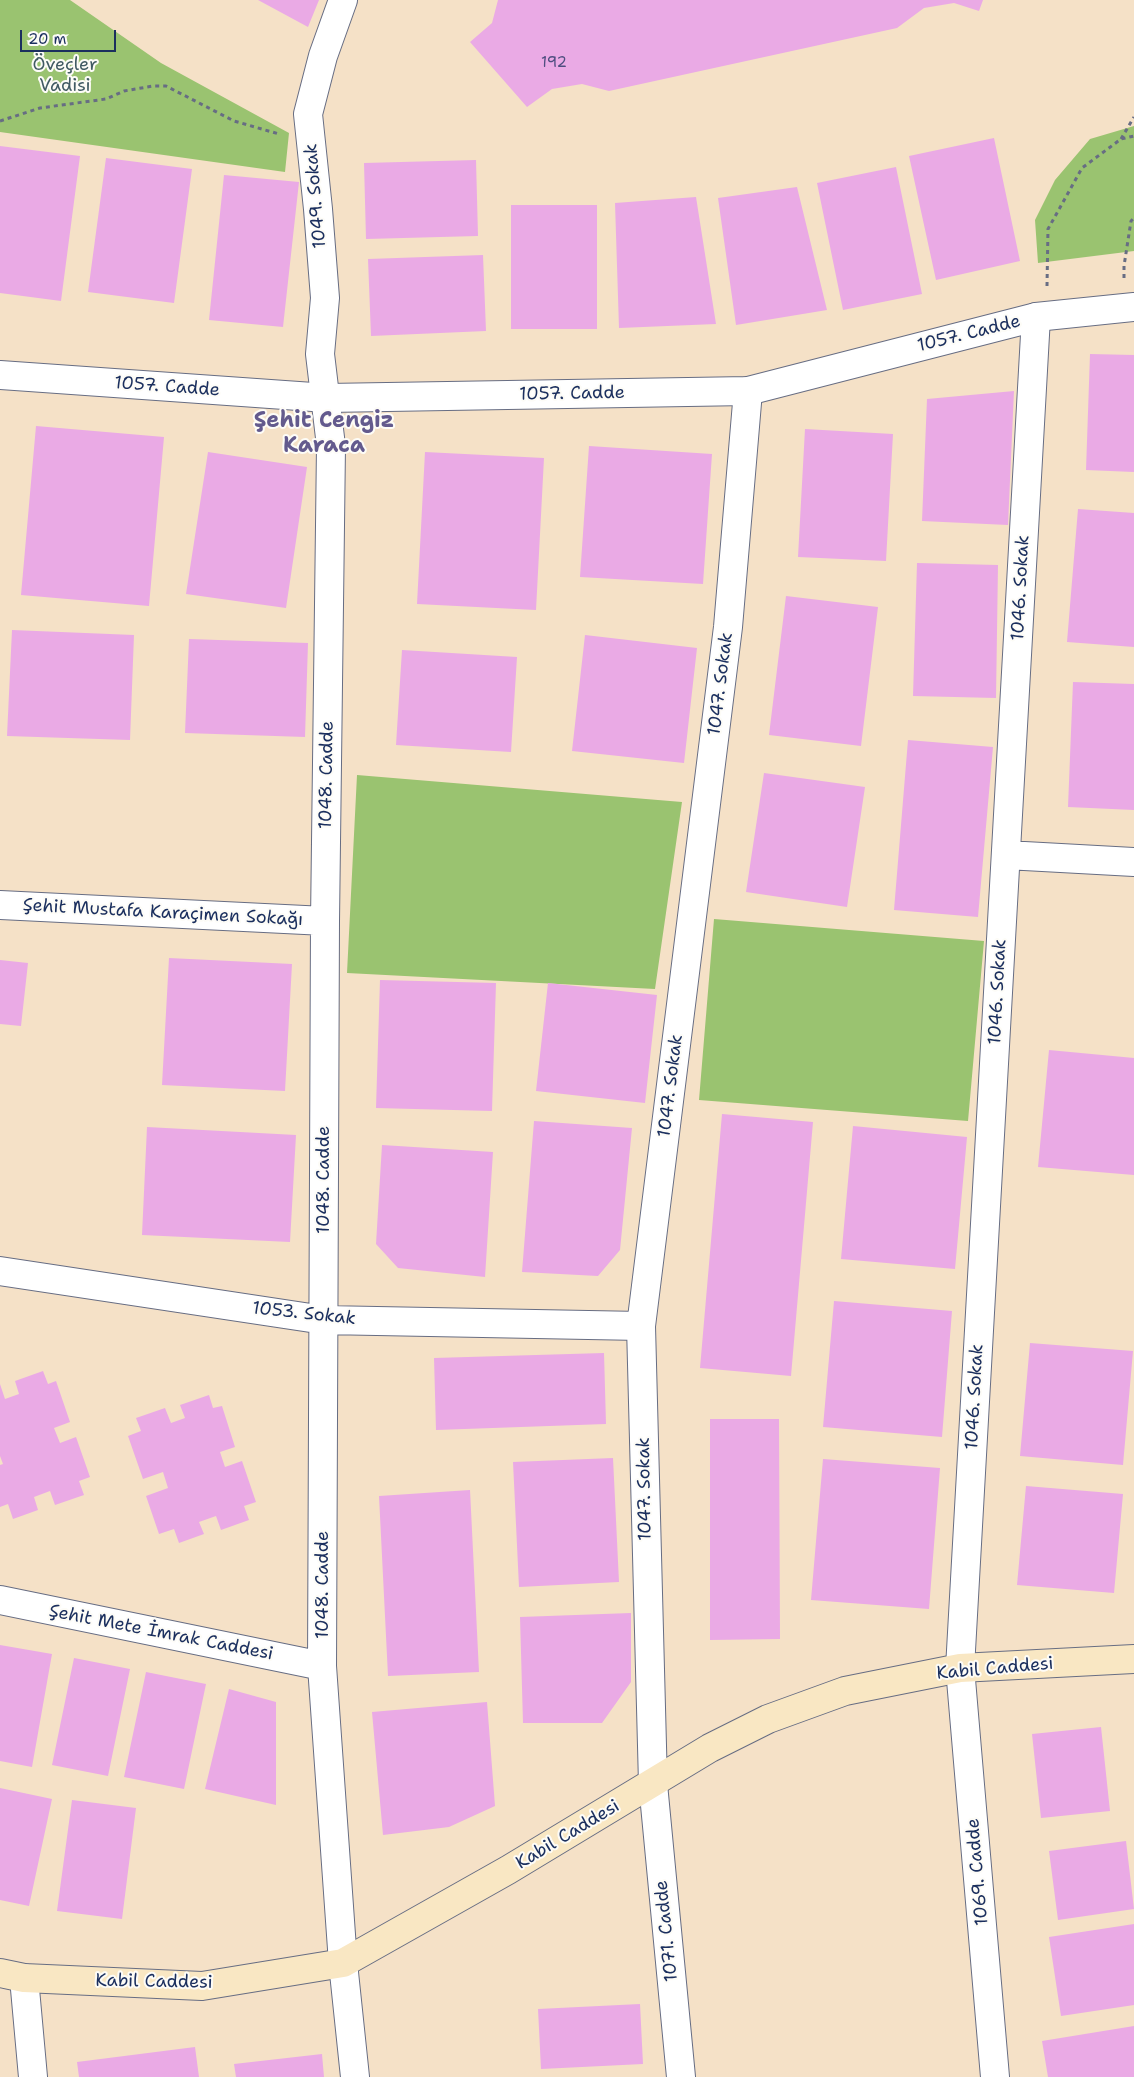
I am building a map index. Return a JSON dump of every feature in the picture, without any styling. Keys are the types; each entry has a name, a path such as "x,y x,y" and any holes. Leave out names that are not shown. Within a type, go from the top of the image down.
{"main road":[{"name":"Kabil Caddesi","path":"12,1976 202,1986 343,1963 451,1903 710,1748 768,1719 845,1691 960,1668 1134,1660"}],"street":[{"name":"1049. Sokak","path":"327,398 320,354 325,298 308,114 323,56 343,0"},
{"name":"1057. Cadde","path":"0,375 327,398 748,391 1042,317 1129,308"},
{"name":"1046. Sokak","path":"960,1668 1006,855 1042,317"},
{"name":"1047. Sokak","path":"652,1784 641,1326 728,627 748,391"},
{"name":"1048. Cadde","path":"327,398 331,446 325,921 322,1666 343,1963 355,2077"},
{"path":"1006,855 1134,862"},
{"name":"Şehit Mustafa Karaçimen Sokağı","path":"0,905 325,921"},
{"name":"1053. Sokak","path":"0,1271 324,1320 641,1326"},
{"name":"Şehit Mete İmrak Caddesi","path":"0,1600 322,1666"},
{"name":"1069. Cadde","path":"960,1668 995,2077"},
{"name":"1071. Cadde","path":"652,1784 681,2077"},
{"path":"12,1976 33,2077"}],"path":[{"path":"0,122 40,108 106,99 124,91 153,86 166,86 234,121 277,133 310,135"},
{"path":"1042,317 1048,229 1082,168 1121,139 1134,117"},
{"path":"1121,139 1134,136"},
{"path":"1129,308 1124,266 1131,221 1134,218"}],"green space":[{"name":"Öveçler Vadisi","path":"0,0 70,0 161,63 289,133 285,172 0,132"},
{"path":"1134,126 1134,251 1038,263 1035,220 1055,180 1090,139"},
{"path":"357,775 682,802 655,989 347,973"},
{"path":"714,919 984,941 968,1121 699,1100"}],"building":[{"path":"258,0 319,0 308,27"},
{"path":"498,0 983,0 979,11 954,3 924,8 897,28 609,91 582,84 552,89 527,107 470,42 492,23"},
{"path":"994,138 1020,261 936,280 909,156"},
{"path":"0,146 80,156 61,301 0,293"},
{"path":"106,158 192,169 174,303 88,292"},
{"path":"476,160 478,236 366,239 364,163"},
{"path":"896,167 922,294 843,310 817,183"},
{"path":"224,175 299,182 283,327 209,320"},
{"path":"797,187 827,310 736,325 718,198"},
{"path":"696,197 716,324 619,328 615,203"},
{"path":"511,205 597,205 597,329 511,329"},
{"path":"483,255 486,331 371,336 368,259"},
{"path":"1090,354 1134,355 1134,472 1086,470"},
{"path":"1014,391 1008,525 922,521 927,399"},
{"path":"36,426 164,437 149,606 21,595"},
{"path":"805,429 893,434 886,561 798,557"},
{"path":"589,446 712,454 703,584 580,577"},
{"path":"208,452 307,467 286,608 186,594"},
{"path":"425,452 544,458 536,610 417,604"},
{"path":"1078,509 1134,513 1134,647 1067,642"},
{"path":"917,563 998,565 996,698 913,696"},
{"path":"786,596 878,607 861,746 769,735"},
{"path":"12,630 134,635 130,740 7,736"},
{"path":"585,635 697,648 684,763 572,751"},
{"path":"189,639 308,643 305,737 185,733"},
{"path":"402,650 517,657 511,752 396,745"},
{"path":"1073,682 1134,684 1134,810 1068,807"},
{"path":"908,740 993,747 978,917 894,910"},
{"path":"764,773 865,787 847,907 746,892"},
{"path":"169,958 292,964 285,1091 162,1085"},
{"path":"0,960 28,963 21,1026 0,1024"},
{"path":"380,980 496,983 492,1111 376,1108"},
{"path":"548,983 657,995 645,1103 536,1091"},
{"path":"1049,1050 1134,1058 1134,1175 1038,1167"},
{"path":"722,1114 813,1122 791,1376 700,1368"},
{"path":"534,1121 632,1128 620,1250 598,1276 522,1272"},
{"path":"853,1126 967,1137 955,1269 841,1259"},
{"path":"147,1127 296,1135 290,1242 142,1235"},
{"path":"382,1145 493,1152 485,1277 398,1268 376,1244"},
{"path":"834,1301 952,1311 942,1437 823,1427"},
{"path":"1030,1343 1133,1351 1123,1465 1020,1456"},
{"path":"604,1353 606,1424 436,1430 434,1358"},
{"path":"43,1371 48,1384 56,1381 70,1422 54,1428 60,1443 76,1437 90,1477 79,1481 84,1495 55,1505 50,1491 34,1497 38,1510 13,1519 8,1504 0,1507 0,1465 3,1464 0,1456 0,1384 5,1399 19,1394 15,1381"},
{"path":"209,1395 213,1408 222,1406 235,1447 220,1452 225,1467 242,1461 256,1502 244,1506 249,1520 221,1530 216,1516 199,1522 204,1534 179,1543 174,1529 159,1534 146,1496 168,1488 163,1472 143,1479 128,1436 141,1431 136,1418 165,1408 171,1423 185,1418 180,1405"},
{"path":"710,1419 779,1419 780,1639 710,1640"},
{"path":"613,1458 619,1582 519,1587 513,1462"},
{"path":"823,1459 940,1468 929,1609 811,1600"},
{"path":"1026,1486 1123,1494 1114,1593 1017,1585"},
{"path":"470,1490 479,1672 388,1676 379,1496"},
{"path":"631,1613 631,1682 602,1723 523,1723 520,1617"},
{"path":"0,1645 52,1654 32,1767 0,1761"},
{"path":"74,1658 130,1669 108,1776 52,1765"},
{"path":"146,1672 206,1684 184,1789 124,1777"},
{"path":"229,1689 276,1702 276,1805 205,1789"},
{"path":"487,1702 495,1806 449,1827 383,1835 372,1712"},
{"path":"1101,1727 1110,1811 1041,1818 1032,1734"},
{"path":"0,1788 52,1799 29,1906 0,1900"},
{"path":"72,1800 136,1808 122,1919 57,1911"},
{"path":"1126,1841 1134,1909 1058,1920 1049,1851"},
{"path":"1134,1924 1134,2005 1061,2016 1049,1937"},
{"path":"640,2004 643,2064 541,2069 538,2009"},
{"path":"1134,2026 1134,2077 1048,2077 1042,2041"},
{"path":"195,2047 199,2077 79,2077 77,2062"},
{"path":"322,2054 324,2077 236,2077 234,2064"}],"district":[{"name":"Şehit Cengiz Karaca","path":"324,434"}]}
